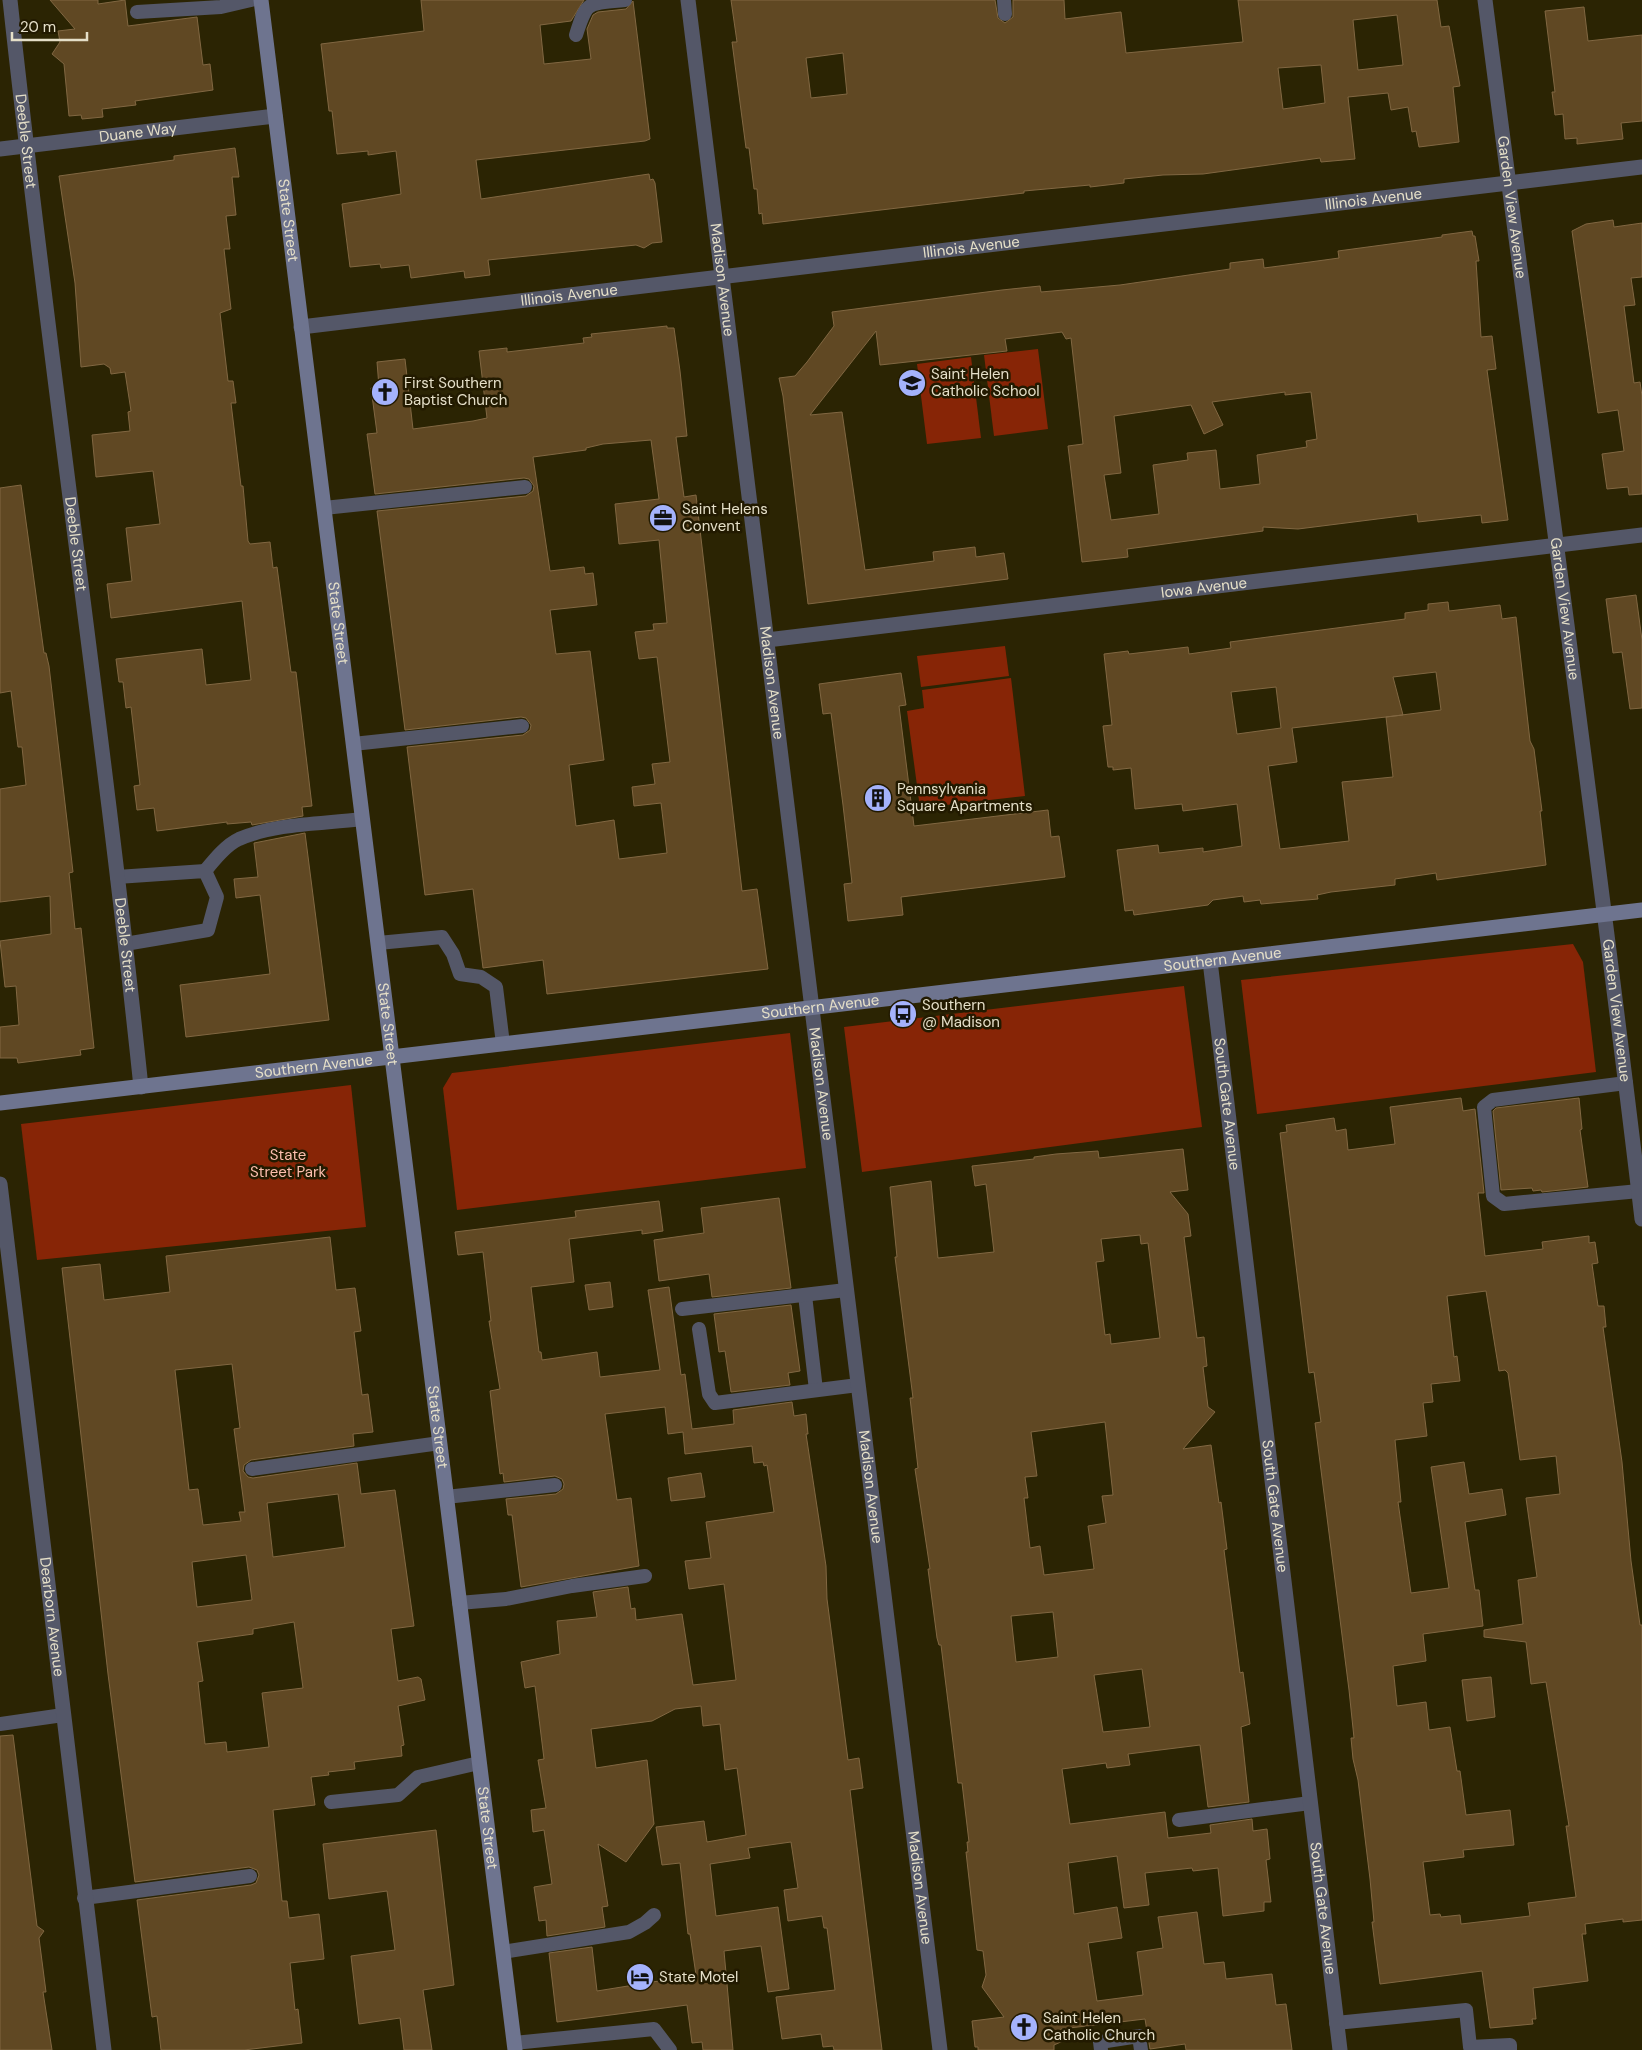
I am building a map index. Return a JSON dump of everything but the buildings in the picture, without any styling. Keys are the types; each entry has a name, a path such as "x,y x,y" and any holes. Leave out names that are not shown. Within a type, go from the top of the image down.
{"main road":[{"name":"State Street","path":"261,0 514,2046"},
{"name":"Southern Avenue","path":"0,1103 1642,910"}],"street":[{"name":"Deeble Street","path":"10,0 25,146 117,877 141,1087"},
{"name":"Madison Avenue","path":"688,0 940,2050"},
{"name":"Garden View Avenue","path":"1485,0 1555,546 1606,914 1642,1219"},
{"name":"Duane Way","path":"0,149 275,116"},
{"name":"Illinois Avenue","path":"301,327 1642,167"},
{"name":"Iowa Avenue","path":"767,640 1642,535"},
{"name":"South Gate Avenue","path":"1210,961 1340,2050"},
{"name":"Dearborn Avenue","path":"0,1184 84,1898 104,2050"}],"lane":[{"path":"137,12 220,6 251,0"},
{"path":"576,35 584,9 590,4 625,0"},
{"path":"1004,0 1005,14"},
{"path":"324,508 525,487"},
{"path":"353,744 522,726"},
{"path":"117,877 205,871 215,859 237,840 269,830 362,819"},
{"path":"125,944 208,930 218,897 205,871"},
{"path":"378,942 442,937 453,954 460,974 481,978 496,987 503,1044"},
{"path":"1626,1083 1492,1100 1484,1107 1493,1196 1504,1204 1639,1191"},
{"path":"682,1309 846,1290"},
{"path":"805,1295 816,1390"},
{"path":"699,1329 709,1394 716,1403 858,1385"},
{"path":"252,1469 440,1443"},
{"path":"446,1497 555,1485"},
{"path":"460,1603 506,1600 572,1586 645,1576"},
{"path":"0,1724 63,1715"},
{"path":"331,1802 398,1795 418,1777 479,1763"},
{"path":"1179,1820 1310,1803"},
{"path":"84,1898 250,1876"},
{"path":"503,1952 629,1932 645,1923 654,1915"},
{"path":"1336,2023 1466,2010 1470,2047 1510,2045 1510,2050"},
{"path":"514,2046 654,2029 670,2050"},
{"path":"1101,2050 1100,2042 1139,2036 1141,2050"}],"green space":[{"path":"1038,349 1048,429 994,436 984,355"},
{"path":"971,357 981,438 927,444 917,364"},
{"path":"1005,646 1009,676 921,687 917,656"},
{"path":"1011,678 1025,796 920,808 907,711 924,708 922,690"},
{"path":"1573,944 1583,962 1596,1072 1257,1114 1241,980"},
{"path":"1184,986 1202,1127 862,1172 844,1027"},
{"path":"790,1033 806,1168 457,1210 443,1088 452,1073"},
{"name":"State Street Park","path":"351,1085 366,1227 37,1260 21,1124"}],"place":[{"name":"Saint Helen Catholic School","path":"912,383"},
{"name":"First Southern Baptist Church","path":"385,392"},
{"name":"Saint Helens Convent","path":"663,518"},
{"name":"Pennsylvania Square Apartments","path":"878,798"},
{"name":"Southern @ Madison","path":"903,1014"},
{"name":"State Motel","path":"640,1977"},
{"name":"Saint Helen Catholic Church","path":"1024,2027"}]}
